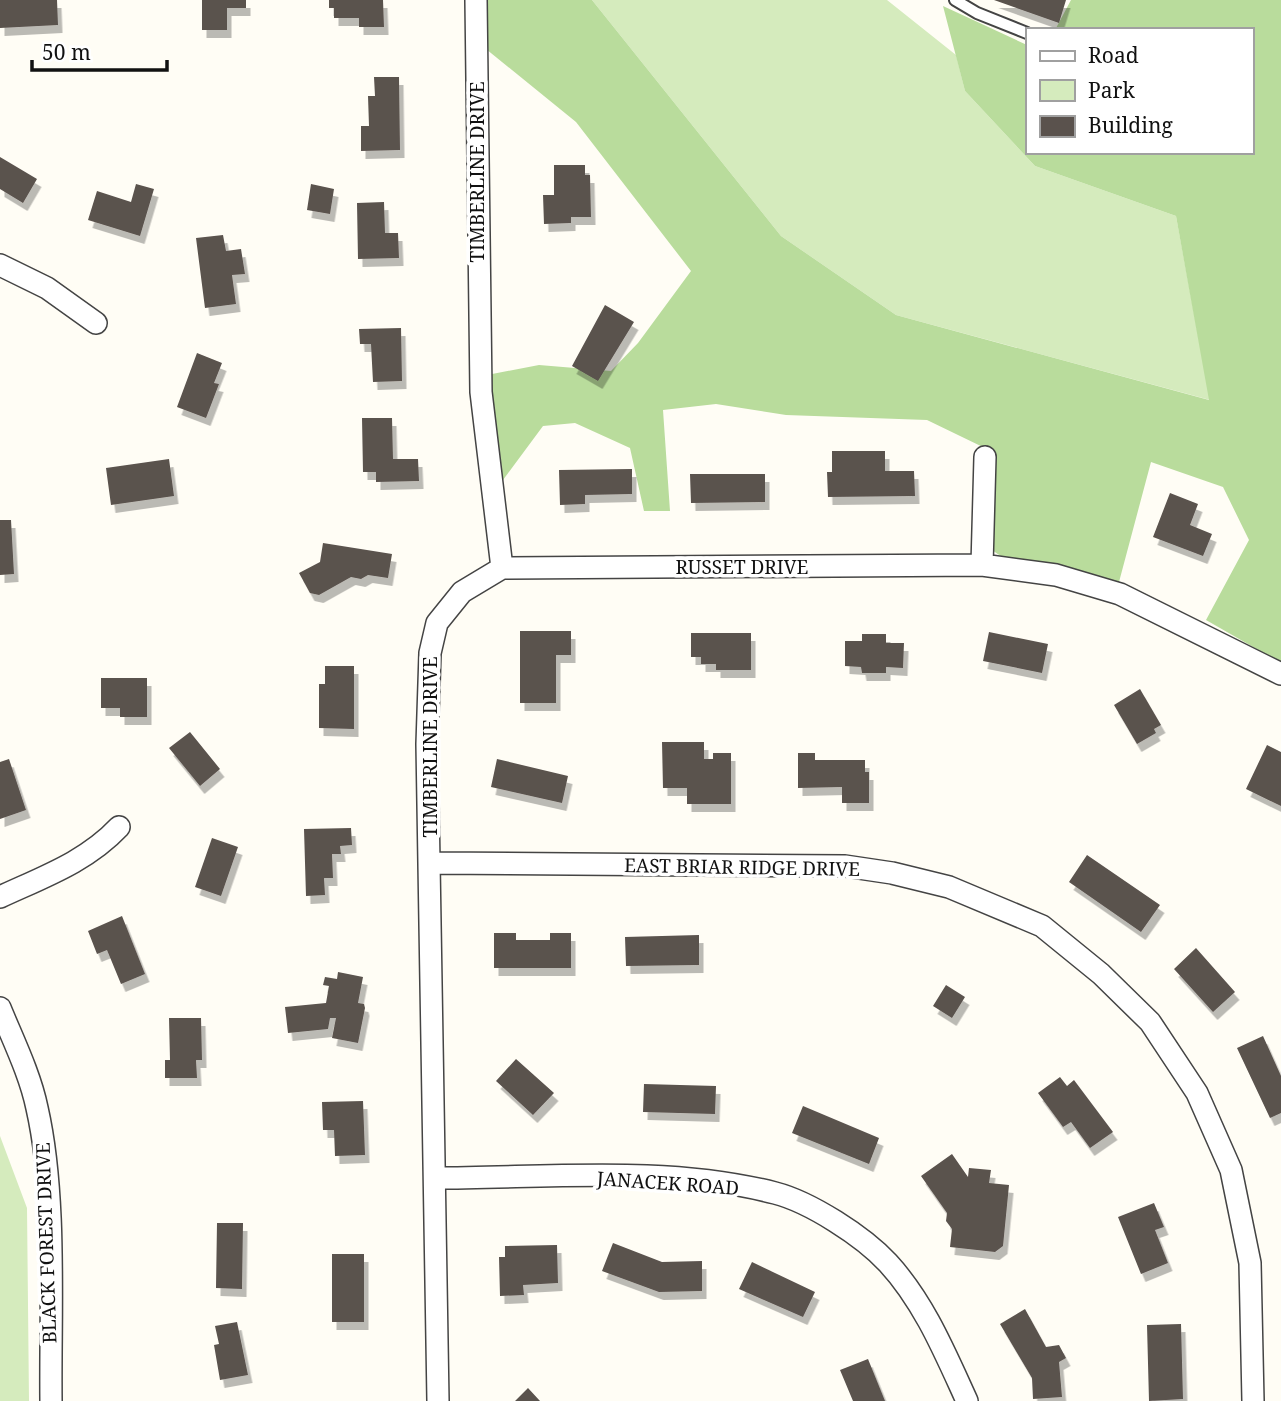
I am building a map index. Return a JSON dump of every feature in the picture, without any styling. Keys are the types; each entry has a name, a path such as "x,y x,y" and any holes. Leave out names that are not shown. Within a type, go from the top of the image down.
{"street":[{"name":"TIMBERLINE DRIVE","path":"438,1401 427,744 430,653 437,622 462,592 502,568 481,392 476,0"},
{"path":"0,265 47,288 96,323"},
{"path":"982,565 985,457"},
{"name":"RUSSET DRIVE","path":"502,568 982,565 1056,575 1120,594 1281,674"},
{"path":"0,897 82,859 100,847 119,827"},
{"name":"EAST BRIAR RIDGE DRIVE","path":"431,863 845,866 892,873 949,887 1042,926 1101,974 1150,1022 1197,1093 1231,1170 1250,1264 1253,1401"},
{"name":"BLACK FOREST DRIVE","path":"0,1008 37,1106 43,1142 48,1206 51,1401"},
{"name":"JANACEK ROAD","path":"435,1178 632,1177 711,1182 777,1194 848,1230 887,1262 933,1329 967,1401"}],"lane":[{"path":"955,0 977,13 1026,33"}],"green space":[{"path":"484,0 592,0 781,236 896,315 1209,400 1176,216 1035,166 965,91 943,6 1026,45 1026,154 1253,154 1253,28 1056,28 1071,0 1281,0 1281,663 1206,620 1249,540 1223,487 1151,462 1119,582 1050,563 1002,557 992,550 989,450 927,420 786,415 716,404 663,410 670,511 644,511 630,448 575,423 543,426 500,484 487,375 539,365 611,371 638,343 691,271 576,122 486,49"},
{"path":"592,0 887,0 956,55 965,91 1035,166 1176,216 1210,400 896,315 781,236"},
{"path":"0,1136 27,1208 29,1401 0,1401"}],"building":[{"path":"0,0 57,0 58,25 0,28"},
{"path":"202,0 246,0 246,8 227,8 227,30 202,30"},
{"path":"329,0 383,0 384,27 359,27 359,18 334,18 334,8 329,8"},
{"path":"994,0 1066,0 1059,23"},
{"path":"374,77 399,77 400,150 361,151 361,126 369,126 368,96 375,96"},
{"path":"0,157 37,179 23,203 0,189"},
{"path":"554,165 585,165 585,175 590,175 591,217 571,217 571,223 544,224 543,195 554,195"},
{"path":"136,184 154,189 140,236 88,220 97,191 131,202"},
{"path":"311,184 334,189 330,214 307,210"},
{"path":"384,202 385,233 398,233 399,258 358,259 357,203"},
{"path":"223,235 226,251 241,249 245,274 232,275 236,304 205,308 196,238"},
{"path":"605,305 634,322 598,381 572,366"},
{"path":"401,328 402,381 373,382 371,344 360,344 359,329"},
{"path":"197,353 222,363 214,383 219,384 206,418 177,407"},
{"path":"362,418 392,418 393,459 418,459 419,481 376,482 376,472 363,472"},
{"path":"832,451 885,451 885,471 914,471 915,496 828,497 827,472 832,472"},
{"path":"169,459 174,496 111,505 106,468"},
{"path":"632,469 632,494 585,495 585,504 560,505 559,470"},
{"path":"690,474 765,474 765,502 691,503"},
{"path":"1170,493 1198,504 1190,525 1212,534 1203,556 1153,537"},
{"path":"0,520 11,520 14,574 0,575"},
{"path":"323,543 392,554 388,578 368,575 361,579 351,577 319,595 310,593 299,573 320,562"},
{"path":"520,631 571,631 571,655 556,655 556,703 520,703"},
{"path":"989,632 1048,644 1042,673 983,661"},
{"path":"691,633 751,633 751,670 716,670 716,664 701,664 701,657 691,657"},
{"path":"862,634 886,634 886,643 904,643 903,668 886,667 886,673 862,673 861,667 845,666 845,641 862,641"},
{"path":"325,666 354,666 354,729 319,728 319,684 325,684"},
{"path":"101,678 147,678 147,717 120,717 120,708 101,708"},
{"path":"1140,689 1161,725 1154,729 1156,733 1137,744 1114,705"},
{"path":"190,732 220,769 200,786 169,748"},
{"path":"662,742 704,742 704,759 713,759 713,753 731,753 731,804 687,804 687,788 663,788"},
{"path":"1267,745 1281,752 1281,806 1246,789"},
{"path":"798,753 815,753 815,760 865,760 865,772 869,772 869,803 842,803 842,787 798,788"},
{"path":"9,759 26,810 0,819 0,762"},
{"path":"497,759 568,776 562,803 491,787"},
{"path":"351,828 352,845 340,846 341,854 332,854 333,878 324,878 325,895 306,896 304,829"},
{"path":"212,838 238,847 221,896 195,887"},
{"path":"1087,855 1160,905 1141,932 1069,882"},
{"path":"122,916 145,974 121,984 107,950 97,954 88,931"},
{"path":"494,933 516,933 516,940 550,940 550,933 571,933 571,968 494,968"},
{"path":"699,935 699,965 626,966 625,937"},
{"path":"1196,948 1235,992 1213,1012 1174,969"},
{"path":"338,972 363,977 358,1003 364,1004 365,1008 358,1043 332,1038 336,1018 330,1018 328,1029 288,1033 285,1007 326,1003 329,986 323,985 325,977 337,979"},
{"path":"946,985 965,997 952,1018 933,1006"},
{"path":"169,1018 201,1018 202,1060 196,1060 197,1078 165,1078 165,1060 170,1060"},
{"path":"1263,1036 1281,1076 1281,1113 1270,1118 1237,1048"},
{"path":"516,1059 554,1093 533,1115 496,1081"},
{"path":"1060,1077 1067,1086 1074,1080 1113,1132 1090,1148 1071,1122 1063,1127 1038,1093"},
{"path":"644,1084 716,1086 715,1114 643,1112"},
{"path":"363,1101 365,1155 335,1156 334,1130 323,1130 322,1102"},
{"path":"803,1106 879,1138 869,1164 792,1133"},
{"path":"952,1154 968,1177 969,1168 991,1170 989,1183 1009,1185 1003,1246 995,1252 950,1247 952,1229 946,1221 947,1213 921,1176"},
{"path":"1154,1203 1164,1227 1155,1230 1168,1263 1141,1274 1118,1217"},
{"path":"217,1223 243,1223 242,1289 216,1288"},
{"path":"613,1243 662,1262 702,1261 702,1291 659,1292 602,1271"},
{"path":"557,1245 558,1283 523,1285 524,1295 500,1296 499,1257 505,1257 505,1246"},
{"path":"332,1254 364,1254 364,1322 332,1322"},
{"path":"752,1262 815,1292 803,1317 739,1289"},
{"path":"1025,1309 1046,1347 1059,1345 1066,1358 1059,1362 1062,1397 1033,1399 1032,1378 1000,1324"},
{"path":"237,1322 248,1375 220,1380 214,1345 219,1344 215,1326"},
{"path":"1181,1324 1183,1399 1149,1401 1147,1325"},
{"path":"868,1359 885,1401 853,1401 840,1370"},
{"path":"528,1388 540,1401 515,1401"}]}
